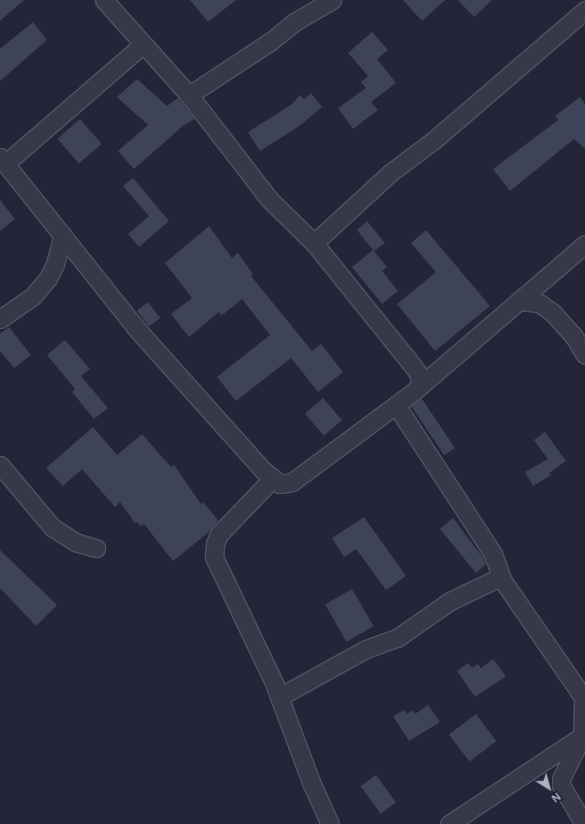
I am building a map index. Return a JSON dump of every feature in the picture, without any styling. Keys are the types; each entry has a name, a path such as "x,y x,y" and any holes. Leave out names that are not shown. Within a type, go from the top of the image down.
{"street":[{"path":"104,0 142,45 189,95 269,199 314,243 413,366 420,376 419,384"},
{"path":"189,95 271,41 296,21 332,0"},
{"path":"314,243 390,173 434,140 585,10"},
{"path":"142,45 3,160 135,327 272,479 280,484 292,482 396,405 585,244"},
{"path":"0,319 33,296 48,278 63,235"},
{"path":"519,301 539,303 552,312 573,335 585,355"},
{"path":"396,405 493,554 503,581 584,697 583,736 561,779 561,785 584,824"},
{"path":"0,465 52,527 75,542 96,548"},
{"path":"272,479 219,534 215,544 214,557 279,697 311,782 330,824"},
{"path":"279,697 366,649 397,638 450,601 496,579 503,581"},
{"path":"449,824 583,736"}],"building":[{"path":"0,0 24,0 0,21"},
{"path":"190,0 236,0 208,22"},
{"path":"403,0 445,0 422,21"},
{"path":"458,0 492,0 474,17"},
{"path":"33,22 47,40 0,81 0,49"},
{"path":"372,32 388,50 377,59 396,83 371,102 378,110 353,129 338,108 366,88 361,82 368,76 348,53"},
{"path":"137,79 167,106 178,98 195,119 184,125 134,169 118,151 148,125 117,97"},
{"path":"311,93 322,107 298,127 260,151 248,132 292,104 300,95 304,99"},
{"path":"580,97 585,104 585,149 574,139 510,191 493,169 558,120 555,116"},
{"path":"80,119 102,144 79,164 57,139"},
{"path":"133,178 169,221 139,247 128,234 149,216 123,186"},
{"path":"0,200 15,219 0,231"},
{"path":"367,221 385,243 374,251 387,267 382,271 398,291 382,304 352,267 373,250 357,230"},
{"path":"209,226 232,258 238,253 253,274 251,276 312,351 321,344 343,372 318,392 291,358 236,401 217,377 270,335 242,299 221,316 219,312 189,337 171,314 192,298 165,263"},
{"path":"426,230 490,306 435,351 397,304 436,272 411,243"},
{"path":"148,302 160,318 149,326 137,310"},
{"path":"9,327 31,355 14,368 0,351 0,334"},
{"path":"65,340 90,369 81,376 108,408 94,419 72,392 75,389 47,355"},
{"path":"323,398 342,420 324,436 305,414"},
{"path":"422,399 455,448 444,455 411,406"},
{"path":"93,427 117,455 142,434 171,467 174,465 201,504 203,502 218,520 209,532 173,561 144,524 141,526 137,522 135,523 120,502 115,507 82,469 63,486 46,468"},
{"path":"545,432 566,461 549,473 551,475 533,486 525,472 548,459 534,440"},
{"path":"364,517 406,576 386,590 356,549 344,557 332,538"},
{"path":"453,518 484,559 486,564 476,573 440,529"},
{"path":"0,550 57,605 36,626 0,588"},
{"path":"352,589 374,626 347,642 325,604"},
{"path":"493,659 506,676 475,697 457,671 468,663 472,668 478,664 481,668"},
{"path":"428,705 440,722 409,741 393,716 404,710 407,714 413,710 415,714"},
{"path":"476,714 496,741 469,762 449,734"},
{"path":"376,775 396,803 381,814 361,786"}]}
